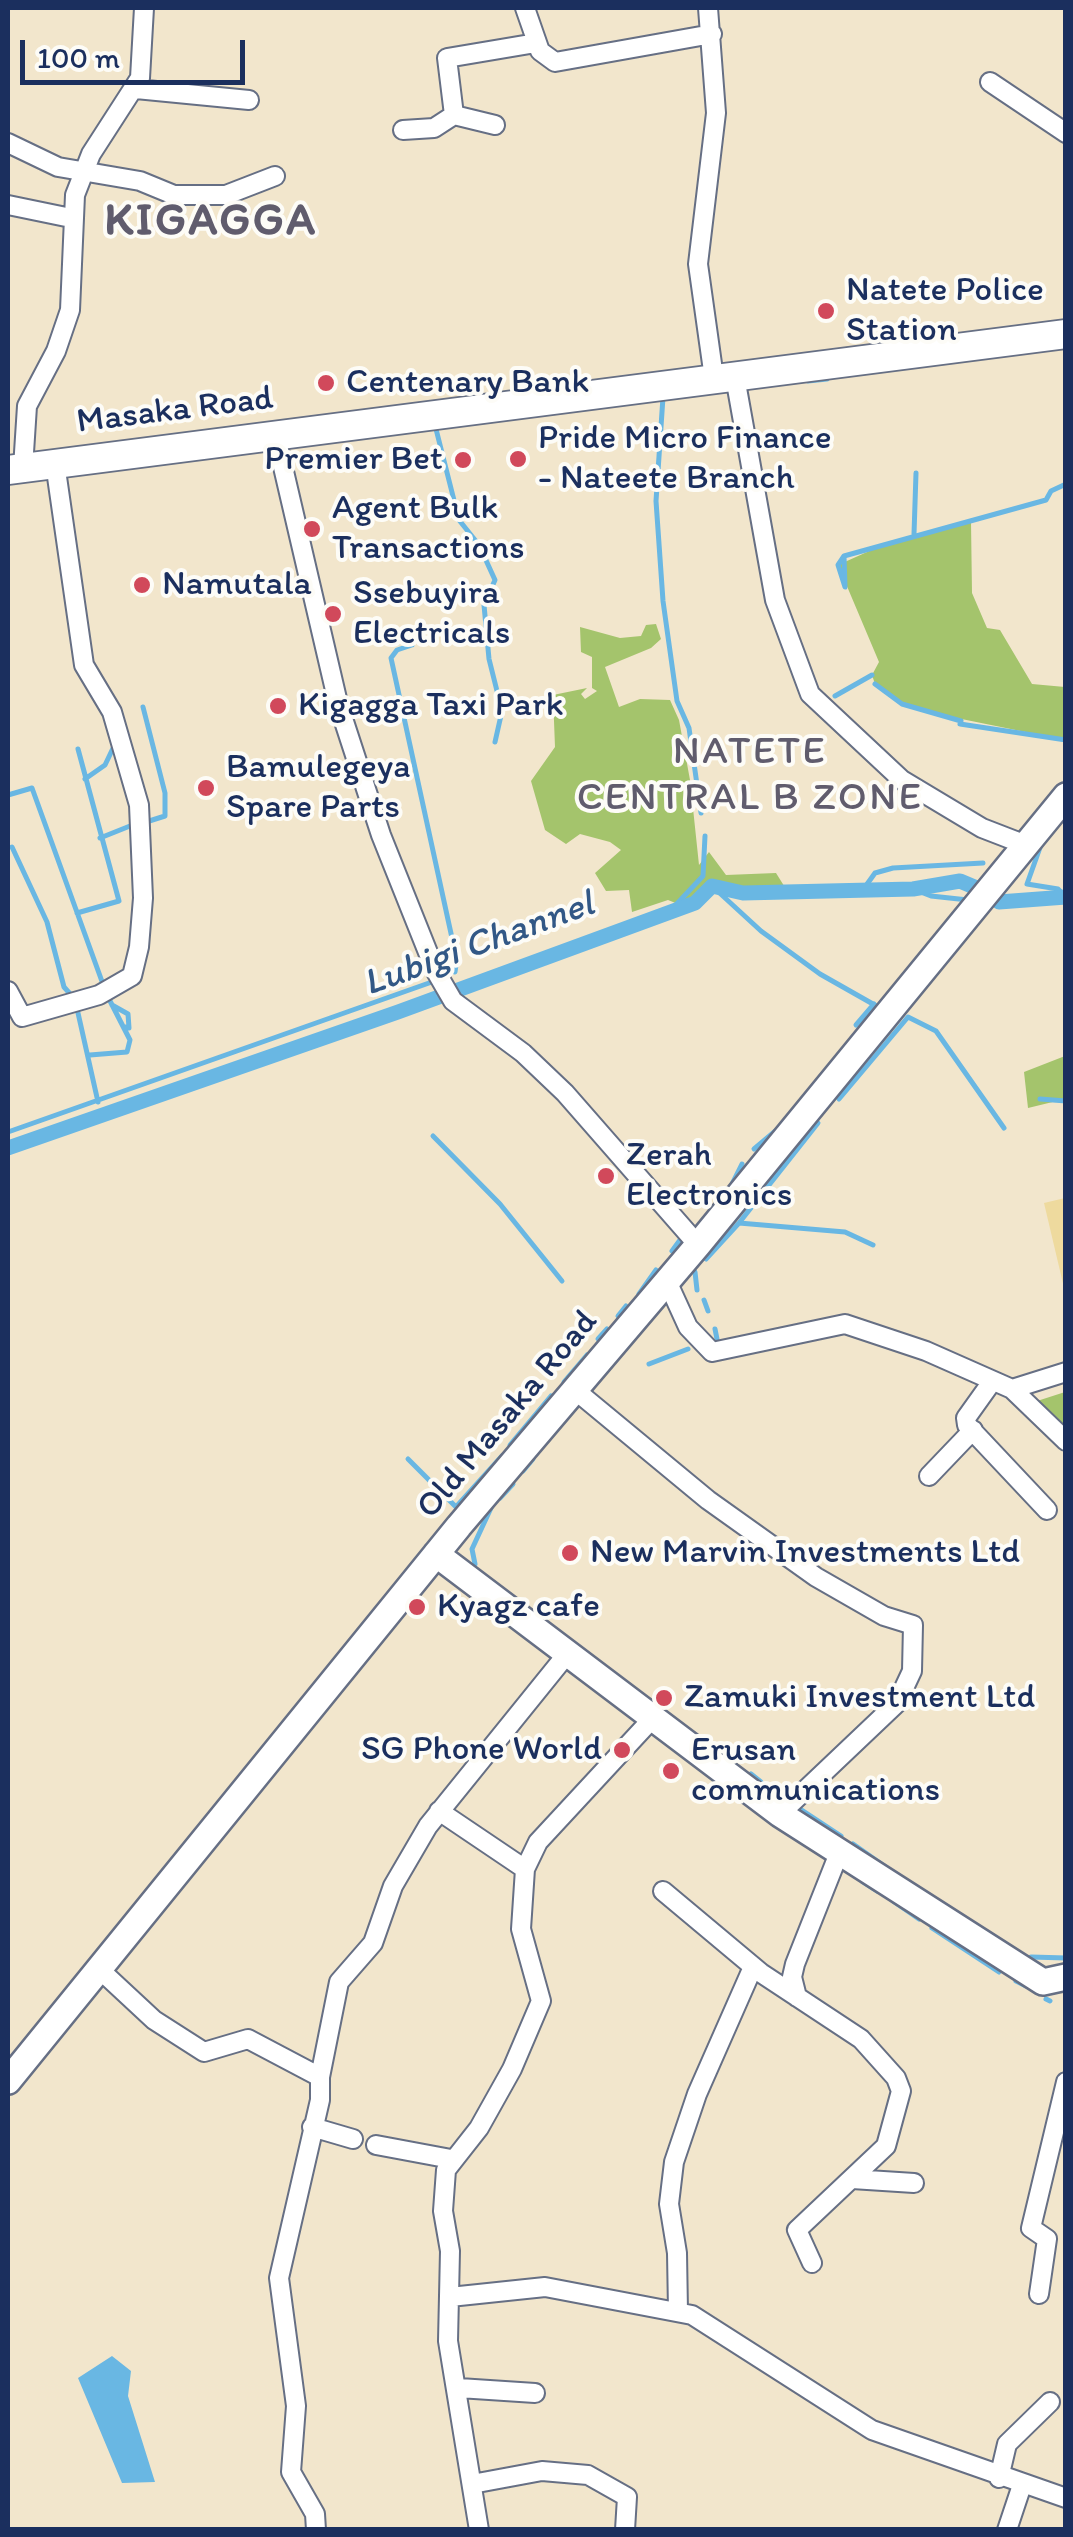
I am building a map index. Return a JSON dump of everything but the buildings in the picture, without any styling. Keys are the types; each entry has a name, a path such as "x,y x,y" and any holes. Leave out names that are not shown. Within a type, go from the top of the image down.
{"main road":[{"name":"Masaka Road","path":"15,469 1066,334"},
{"name":"Old Masaka Road","path":"8,2081 436,1554 698,1245 1066,796"},
{"path":"436,1554 780,1814 1054,1980"}],"street":[{"path":"15,469 27,406 56,351 70,310 71,218 82,172 136,89 142,69 144,8"},
{"path":"525,8 536,43 546,59 564,62 712,34"},
{"path":"708,8 716,113 698,264 775,600 810,694 902,780 982,828 1026,846"},
{"path":"454,115 448,58 536,43"},
{"path":"990,82 1066,133"},
{"path":"136,89 249,100"},
{"path":"403,130 434,128 454,115 496,126"},
{"path":"8,143 58,167 140,181 174,195 226,195 274,176"},
{"path":"8,205 71,218"},
{"path":"276,437 338,703 381,836 449,994 565,1092 698,1245"},
{"path":"8,991 21,1016 98,995 132,976 139,946 143,898 138,804 112,712 84,665 56,463"},
{"path":"667,1281 688,1326 712,1352 846,1324 926,1350 991,1383 1012,1389 1066,1441"},
{"path":"1012,1389 1066,1372"},
{"path":"991,1383 966,1418 1047,1510"},
{"path":"575,1390 708,1500 816,1577 884,1616 913,1625 912,1671 897,1703 780,1814"},
{"path":"929,1476 973,1430"},
{"path":"316,2530 315,2514 292,2472 296,2406 279,2288 320,2100 320,2076 339,1982 372,1943 393,1886 439,1811 567,1654"},
{"path":"479,2530 459,2388 448,2341 450,2297 443,2210 451,2159 479,2128 526,2042 541,2001 522,1929 525,1869 554,1823 652,1719"},
{"path":"439,1811 525,1869"},
{"path":"798,1997 792,1977 795,1964 839,1853"},
{"path":"664,1891 753,1966 879,2054 900,2091 886,2146 797,2230 812,2263"},
{"path":"678,2311 677,2253 668,2204 674,2162 697,2094 753,1966"},
{"path":"97,1967 154,2020 204,2052 248,2039 320,2076"},
{"path":"1039,2294 1047,2239 1031,2228 1066,2082"},
{"path":"312,2128 353,2138"},
{"path":"376,2145 451,2159"},
{"path":"852,2179 914,2183"},
{"path":"450,2297 545,2287 613,2303 678,2311 710,2324 872,2430 999,2478 1066,2498"},
{"path":"459,2388 535,2393"},
{"path":"999,2478 1007,2444 1050,2402"},
{"path":"472,2484 542,2472 588,2475 627,2498 625,2530"},
{"path":"1006,2530 1022,2486"}],"green space":[{"path":"971,522 972,593 987,628 1000,630 1032,684 1065,687 1065,740 922,711 902,704 875,684 872,675 879,662 838,565 876,548 873,547"},
{"path":"656,624 661,639 651,648 605,667 619,707 640,699 670,700 679,720 690,780 699,865 709,852 726,875 776,873 786,889 743,893 712,886 695,903 683,906 668,900 632,912 629,890 606,891 595,873 621,850 610,842 580,834 566,844 545,830 531,781 555,747 553,695 587,688 581,694 585,699 597,691 592,688 592,657 581,652 580,627 620,638 641,636 646,625"},
{"path":"1065,1056 1065,1099 1028,1108 1024,1072"},
{"path":"1065,1392 1065,1445 1034,1402"}],"sand":[{"path":"1066,1198 1065,1292 1044,1203"}],"water":[{"path":"112,2356 131,2371 128,2396 155,2482 122,2483 78,2378"}],"waterway":[{"path":"808,381 827,379"},
{"path":"663,397 656,501 663,601 677,701 689,728 701,813"},
{"path":"436,429 459,520 479,545 495,580 484,605 489,659 502,711 495,742"},
{"path":"914,534 916,473"},
{"path":"844,556 845,587 838,565 844,556 1046,500 1051,491 1066,484"},
{"path":"412,645 397,650 391,658 452,938"},
{"path":"835,696 872,675"},
{"path":"875,684 902,704 961,721 960,724 1066,740"},
{"path":"143,707 165,793 165,816 146,822"},
{"path":"85,779 105,765 115,744"},
{"path":"77,913 119,901 78,749"},
{"path":"8,795 32,788 104,987"},
{"path":"100,838 135,824"},
{"path":"672,909 703,876 705,836"},
{"path":"1042,842 1027,884 1058,889 1066,897"},
{"path":"12,847 47,922 64,987 72,996"},
{"path":"865,887 875,873 893,868 983,863"},
{"name":"Lubigi Channel","path":"8,1148 695,903 712,886 743,893 913,889 960,881 979,889"},
{"path":"712,886 761,931 820,974 880,1008"},
{"path":"913,889 931,896 968,900"},
{"name":"Lubigi Channel","path":"999,902 1066,897"},
{"path":"455,972 456,965"},
{"path":"8,1132 429,983"},
{"path":"90,1055 127,1052 130,1040 108,997"},
{"path":"76,1004 98,1102"},
{"path":"856,1025 874,1004"},
{"path":"112,1005 128,1014 129,1028 125,1027"},
{"path":"839,1099 908,1017 936,1031 1004,1128"},
{"path":"1040,1099 1066,1101"},
{"path":"739,1223 818,1123"},
{"path":"754,1149 779,1128"},
{"path":"433,1136 500,1204 562,1281"},
{"path":"730,1188 742,1164"},
{"path":"706,1259 739,1223 845,1232 873,1245"},
{"path":"672,1251 680,1240"},
{"path":"639,1294 656,1270"},
{"path":"695,1272 697,1290"},
{"path":"704,1300 708,1311"},
{"path":"618,1316 626,1306"},
{"path":"598,1339 607,1329"},
{"path":"715,1329 717,1339"},
{"path":"649,1364 688,1349"},
{"path":"564,1382 587,1355"},
{"path":"510,1445 551,1396"},
{"path":"408,1459 456,1507 502,1456"},
{"path":"523,1471 533,1459"},
{"path":"500,1498 513,1484"},
{"path":"475,1564 472,1549 491,1508"},
{"path":"751,1774 761,1782"},
{"path":"776,1794 784,1798"},
{"path":"794,1805 841,1836"},
{"path":"853,1844 887,1868"},
{"path":"863,1882 877,1891"},
{"path":"893,1901 919,1919"},
{"path":"932,1928 999,1972"},
{"path":"1031,1957 1066,1958"},
{"path":"1016,1981 1026,1986"},
{"path":"1046,1999 1050,2001"}],"place":[{"name":"Natete Police Station","path":"826,311"},
{"name":"Centenary Bank","path":"326,383"},
{"name":"Pride Micro Finance - Nateete Branch","path":"518,459"},
{"name":"Premier Bet","path":"463,460"},
{"name":"Agent Bulk Transactions","path":"312,529"},
{"name":"Namutala","path":"142,585"},
{"name":"Ssebuyira Electricals","path":"333,614"},
{"name":"Kigagga Taxi Park","path":"278,706"},
{"name":"Bamulegeya Spare Parts","path":"206,788"},
{"name":"Zerah Electronics","path":"606,1176"},
{"name":"New Marvin Investments Ltd","path":"570,1553"},
{"name":"Kyagz cafe","path":"417,1607"},
{"name":"Zamuki Investment Ltd","path":"664,1698"},
{"name":"SG Phone World","path":"622,1750"},
{"name":"Erusan communications","path":"671,1771"}],"district":[{"name":"KIGAGGA","path":"211,223"},
{"name":"NATETE CENTRAL B ZONE","path":"750,776"}]}
